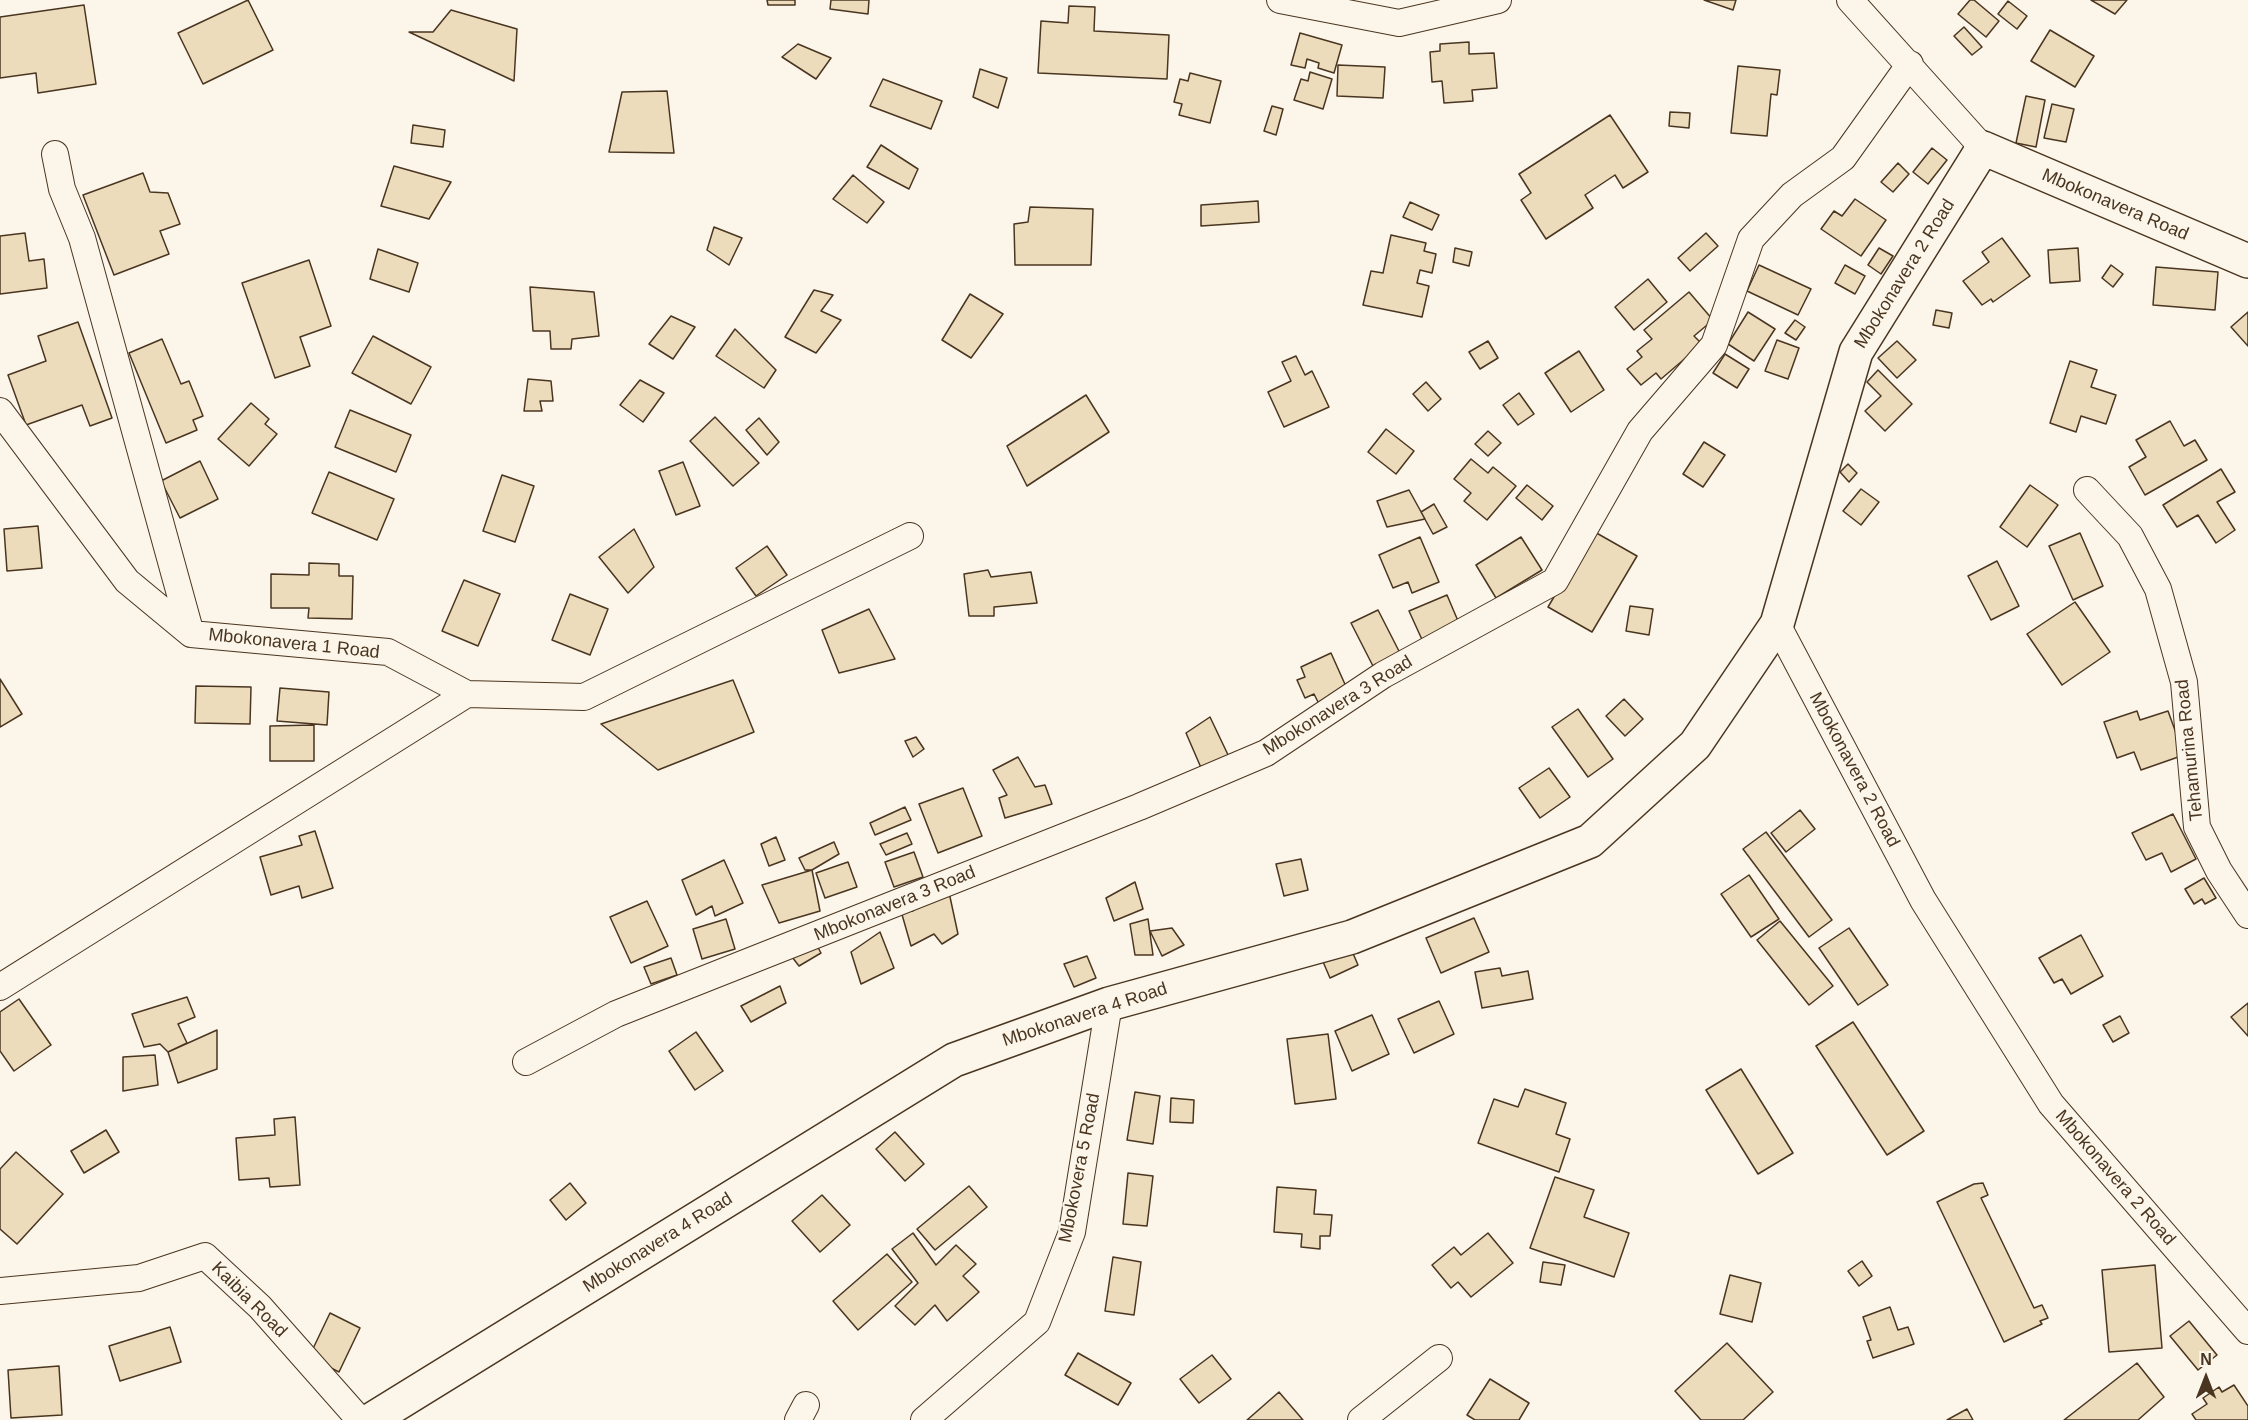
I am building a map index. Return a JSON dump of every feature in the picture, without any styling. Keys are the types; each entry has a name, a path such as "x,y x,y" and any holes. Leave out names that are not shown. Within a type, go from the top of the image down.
{"street":[{"path":"1280,0 1399,22 1498,0"},
{"path":"1850,0 1910,64 1983,148"},
{"name":"Mbokonavera 3 Road","path":"526,1062 616,1014 1139,807 1266,753 1383,675 1555,581 1640,431 1714,345 1751,239 1792,195 1843,158 1910,64"},
{"name":"Mbokonavera Road","path":"1983,148 2248,261"},
{"name":"Mbokonavera 2 Road","path":"1983,148 1856,352 1777,624 1923,900 2051,1104 2248,1330"},
{"path":"55,154 62,189 82,238 191,634"},
{"name":"Mbokonavera 1 Road","path":"0,411 128,581 191,634 388,652 467,694"},
{"name":"Tehamurina Road","path":"2087,490 2130,536 2158,589 2184,682 2197,827 2219,872 2248,915"},
{"path":"0,987 467,694 584,697 910,536"},
{"name":"Mbokonavera 4 Road","path":"371,1420 954,1060 1109,1004 1352,937 1590,841 1695,745 1777,624"},
{"name":"Mbokovera 5 Road","path":"924,1420 1036,1322 1072,1232 1109,1004"},
{"name":"Kaibia Road","path":"0,1291 139,1278 205,1256 260,1308 360,1420"},
{"path":"1361,1420 1440,1358"}],"building":[{"path":"248,0 273,50 203,84 178,33"},
{"path":"767,0 795,0 795,5 768,5"},
{"path":"831,0 869,0 868,14 830,9"},
{"path":"1704,0 1736,0 1733,10"},
{"path":"1970,0 1974,0 1999,21 1986,37 1958,14"},
{"path":"2091,0 2127,0 2115,14"},
{"path":"2008,1 2027,16 2017,29 1998,14"},
{"path":"84,5 96,84 38,93 36,73 0,78 0,17"},
{"path":"1069,6 1095,7 1094,31 1169,35 1167,79 1038,73 1041,21 1068,23"},
{"path":"451,10 517,29 514,81 409,32 433,32"},
{"path":"1964,27 1982,47 1972,55 1954,36"},
{"path":"2050,30 2094,56 2075,87 2031,61"},
{"path":"1300,33 1342,45 1334,73 1318,68 1319,63 1307,59 1305,68 1291,65"},
{"path":"1469,42 1469,54 1494,53 1497,88 1472,90 1473,101 1444,103 1442,81 1432,82 1430,52 1440,51 1440,44"},
{"path":"798,44 831,58 816,79 782,57"},
{"path":"1338,65 1385,67 1383,98 1337,96"},
{"path":"1738,66 1780,70 1777,95 1771,94 1767,136 1731,133"},
{"path":"980,69 1007,78 998,108 973,97"},
{"path":"1310,72 1332,79 1323,109 1294,100 1301,79 1308,81"},
{"path":"1190,73 1221,81 1210,123 1179,115 1182,104 1174,102 1180,79 1188,81"},
{"path":"883,79 942,101 931,129 870,106"},
{"path":"667,91 674,153 609,152 622,92"},
{"path":"2026,96 2045,100 2036,147 2016,143"},
{"path":"2052,104 2074,109 2066,142 2044,138"},
{"path":"1272,106 1283,109 1276,135 1264,131"},
{"path":"1670,112 1690,113 1689,128 1669,126"},
{"path":"1610,115 1648,172 1623,188 1615,175 1585,195 1593,208 1546,239 1521,200 1531,193 1519,174"},
{"path":"413,125 445,130 443,147 411,143"},
{"path":"881,145 918,169 909,189 867,167"},
{"path":"1932,148 1947,160 1928,184 1913,172"},
{"path":"1898,163 1909,174 1893,192 1881,182"},
{"path":"394,166 451,182 429,219 381,206"},
{"path":"143,173 150,192 168,193 180,224 160,231 169,254 114,275 83,195"},
{"path":"853,175 884,202 867,223 833,199"},
{"path":"1855,199 1886,220 1861,256 1821,229 1834,211 1842,216"},
{"path":"1258,201 1259,222 1201,226 1201,205"},
{"path":"1410,202 1439,215 1432,230 1403,217"},
{"path":"1030,207 1093,209 1091,265 1015,265 1014,224 1028,222"},
{"path":"714,227 742,238 729,265 707,250"},
{"path":"25,233 29,261 44,259 47,288 0,294 0,236"},
{"path":"1706,233 1718,246 1690,271 1678,258"},
{"path":"1391,235 1426,243 1424,251 1436,254 1432,273 1420,270 1417,283 1429,286 1422,317 1363,305 1371,271 1383,273"},
{"path":"2002,238 2030,276 1993,302 1991,299 1982,305 1963,281 1989,262 1982,252"},
{"path":"1455,248 1472,252 1469,266 1453,262"},
{"path":"1879,248 1893,256 1881,274 1868,265"},
{"path":"2078,248 2080,281 2050,283 2048,250"},
{"path":"378,249 418,263 409,292 370,279"},
{"path":"309,260 331,326 300,337 310,366 275,378 242,283"},
{"path":"1759,265 1811,289 1798,315 1747,291"},
{"path":"1845,265 1865,276 1855,294 1835,283"},
{"path":"2111,265 2123,274 2113,287 2102,278"},
{"path":"2156,267 2218,272 2215,310 2153,305"},
{"path":"1648,279 1667,302 1634,330 1615,307"},
{"path":"530,287 594,292 599,336 572,339 571,349 551,349 550,331 533,331"},
{"path":"814,290 833,295 821,311 841,320 816,353 785,337"},
{"path":"1689,292 1713,320 1694,336 1702,344 1661,379 1656,373 1641,385 1627,369 1642,357 1637,351 1652,339 1644,330"},
{"path":"970,294 1003,314 971,358 942,340"},
{"path":"1936,310 1952,313 1949,328 1933,325"},
{"path":"1748,312 1775,329 1754,361 1728,344"},
{"path":"2248,312 2248,346 2231,327"},
{"path":"671,316 695,327 673,359 649,344"},
{"path":"1795,320 1805,327 1796,340 1785,333"},
{"path":"78,322 112,418 90,426 82,405 26,425 8,375 46,361 38,336"},
{"path":"735,329 776,370 764,388 716,356"},
{"path":"373,336 431,367 411,404 352,373"},
{"path":"162,339 181,384 189,381 203,416 193,420 197,430 166,443 129,353"},
{"path":"1777,340 1799,348 1788,379 1765,371"},
{"path":"1488,341 1498,358 1480,369 1469,352"},
{"path":"1897,341 1916,360 1897,378 1878,358"},
{"path":"1579,351 1604,390 1571,412 1545,373"},
{"path":"1725,354 1749,369 1737,388 1713,373"},
{"path":"1296,356 1305,375 1312,371 1329,407 1284,427 1268,392 1291,381 1282,362"},
{"path":"2070,361 2097,370 2091,387 2116,395 2106,424 2081,416 2076,432 2050,423"},
{"path":"1878,370 1912,404 1885,431 1865,411 1881,396 1867,382"},
{"path":"528,379 551,381 553,401 540,401 542,411 524,411"},
{"path":"640,380 664,393 643,422 620,405"},
{"path":"1426,382 1441,399 1428,411 1413,394"},
{"path":"1519,393 1534,414 1518,425 1503,405"},
{"path":"1086,395 1109,432 1027,486 1007,446"},
{"path":"251,403 269,419 265,424 277,434 249,466 218,439"},
{"path":"350,410 411,435 396,472 335,447"},
{"path":"715,417 759,463 733,486 690,441"},
{"path":"759,418 779,442 767,455 746,430"},
{"path":"2170,421 2184,446 2195,440 2207,460 2145,495 2129,467 2146,457 2136,440"},
{"path":"1386,429 1414,451 1396,474 1368,452"},
{"path":"1488,431 1501,443 1488,456 1475,444"},
{"path":"1704,442 1725,455 1703,487 1683,474"},
{"path":"1471,459 1488,473 1493,467 1516,486 1487,520 1464,501 1471,493 1454,479"},
{"path":"200,461 218,499 180,518 161,481"},
{"path":"683,462 700,506 676,515 659,471"},
{"path":"1848,464 1857,473 1849,482 1840,472"},
{"path":"2221,469 2235,492 2217,502 2235,530 2216,543 2198,515 2177,527 2163,505"},
{"path":"329,472 394,499 377,540 312,513"},
{"path":"502,475 534,486 515,542 483,531"},
{"path":"1527,485 1553,506 1542,520 1516,498"},
{"path":"2030,485 2058,505 2027,547 2000,527"},
{"path":"1861,489 1879,502 1861,525 1843,511"},
{"path":"1409,490 1425,519 1387,527 1377,501"},
{"path":"1434,504 1447,527 1433,534 1421,512"},
{"path":"38,526 42,568 7,571 4,529"},
{"path":"634,529 654,567 628,593 599,557"},
{"path":"1593,531 1637,556 1592,632 1548,607"},
{"path":"2080,533 2103,586 2073,600 2049,546"},
{"path":"1420,537 1439,582 1412,593 1408,582 1393,588 1379,555"},
{"path":"1521,537 1542,570 1496,598 1476,565"},
{"path":"767,546 787,575 756,596 736,568"},
{"path":"1997,561 2019,606 1991,620 1968,576"},
{"path":"309,563 339,564 339,576 353,576 352,619 308,618 309,608 271,608 271,574 309,575"},
{"path":"988,570 991,577 1031,572 1037,603 994,607 994,616 969,616 964,574"},
{"path":"464,580 500,594 478,646 442,631"},
{"path":"570,594 608,609 590,655 552,640"},
{"path":"1447,595 1461,628 1424,644 1409,611"},
{"path":"2075,602 2110,652 2062,685 2027,634"},
{"path":"1630,606 1653,609 1649,635 1626,631"},
{"path":"869,609 895,659 839,673 822,630"},
{"path":"1378,610 1402,657 1375,670 1351,623"},
{"path":"1331,653 1348,691 1319,704 1314,694 1305,698 1297,680 1305,677 1301,667"},
{"path":"0,679 22,714 0,727"},
{"path":"733,680 754,732 658,770 601,724"},
{"path":"196,686 251,687 250,724 195,723"},
{"path":"280,688 329,692 327,725 277,721"},
{"path":"1624,699 1643,719 1625,736 1606,716"},
{"path":"1578,709 1613,759 1588,777 1552,727"},
{"path":"2137,711 2140,720 2168,711 2184,755 2141,770 2134,752 2117,758 2104,722"},
{"path":"1210,717 1230,759 1202,770 1186,733"},
{"path":"314,725 314,761 270,761 270,726"},
{"path":"916,737 924,749 913,757 905,741"},
{"path":"1018,757 1035,787 1045,785 1052,804 1005,818 999,798 1007,795 993,770"},
{"path":"1549,768 1570,797 1540,818 1519,788"},
{"path":"963,788 982,836 938,853 919,804"},
{"path":"905,807 911,820 875,835 870,823"},
{"path":"1800,810 1815,829 1786,852 1771,833"},
{"path":"2173,814 2196,859 2171,872 2162,853 2146,860 2132,833"},
{"path":"315,831 333,888 302,898 299,886 271,895 260,857 302,845 299,836"},
{"path":"1766,832 1832,920 1809,937 1743,849"},
{"path":"907,833 912,844 886,855 880,844"},
{"path":"776,837 785,860 769,866 761,844"},
{"path":"834,842 839,854 812,870 805,870 799,858"},
{"path":"914,852 923,877 894,887 885,862"},
{"path":"1301,859 1308,890 1284,896 1276,864"},
{"path":"724,860 743,903 715,916 712,906 696,915 682,880"},
{"path":"848,862 857,887 825,898 816,873"},
{"path":"812,870 820,911 779,923 762,885"},
{"path":"1749,875 1779,919 1751,937 1721,894"},
{"path":"2204,878 2216,898 2205,904 2202,899 2194,904 2185,889"},
{"path":"1135,882 1143,909 1114,921 1106,898"},
{"path":"947,883 958,934 942,944 934,934 911,946 901,911 913,911 906,899"},
{"path":"647,901 668,946 631,963 610,917"},
{"path":"1474,918 1489,952 1441,973 1426,938"},
{"path":"726,919 735,949 702,959 693,929"},
{"path":"1148,919 1153,955 1135,955 1130,924"},
{"path":"1780,921 1833,986 1809,1005 1757,940"},
{"path":"1172,928 1184,945 1162,956 1150,931"},
{"path":"1849,928 1888,985 1858,1005 1819,948"},
{"path":"880,932 894,968 861,984 851,952"},
{"path":"2081,935 2103,976 2071,994 2062,979 2054,983 2039,958"},
{"path":"815,942 821,953 799,966 789,953"},
{"path":"1349,944 1358,965 1330,978 1321,957"},
{"path":"1087,956 1096,978 1074,987 1064,964"},
{"path":"671,958 677,975 651,984 644,967"},
{"path":"1500,968 1502,976 1528,971 1533,999 1482,1008 1475,972"},
{"path":"780,986 786,1003 751,1022 741,1006"},
{"path":"187,997 195,1017 178,1024 187,1043 168,1052 160,1044 144,1047 132,1014"},
{"path":"19,999 51,1045 14,1071 0,1051 0,1012"},
{"path":"1439,1001 1454,1034 1414,1053 1398,1019"},
{"path":"2248,1003 2248,1036 2231,1017"},
{"path":"1372,1015 1389,1054 1352,1071 1335,1031"},
{"path":"2120,1016 2129,1033 2113,1042 2103,1025"},
{"path":"1853,1022 1924,1131 1887,1155 1816,1046"},
{"path":"217,1030 217,1069 178,1083 168,1052"},
{"path":"696,1032 723,1071 695,1090 669,1051"},
{"path":"1328,1034 1336,1099 1295,1104 1287,1039"},
{"path":"155,1055 158,1085 123,1091 123,1057"},
{"path":"1741,1069 1793,1153 1758,1174 1706,1090"},
{"path":"1525,1089 1566,1103 1556,1134 1570,1139 1559,1172 1478,1143 1494,1099 1518,1107"},
{"path":"1135,1092 1160,1096 1153,1144 1127,1140"},
{"path":"1171,1098 1194,1100 1193,1123 1170,1122"},
{"path":"295,1117 300,1185 270,1187 269,1178 239,1180 236,1138 275,1135 274,1119"},
{"path":"106,1130 119,1152 84,1173 71,1151"},
{"path":"895,1132 924,1164 905,1181 876,1149"},
{"path":"16,1152 63,1194 17,1244 0,1229 0,1169"},
{"path":"1128,1173 1153,1176 1147,1226 1123,1224"},
{"path":"1555,1177 1594,1190 1584,1217 1629,1233 1614,1277 1530,1248"},
{"path":"570,1183 586,1203 566,1220 550,1200"},
{"path":"1983,1183 1988,1195 1981,1198 2034,1308 2042,1305 2048,1318 2040,1321 2042,1324 2004,1342 1937,1202 1974,1184"},
{"path":"969,1186 987,1207 935,1250 917,1229"},
{"path":"1277,1187 1316,1190 1314,1214 1332,1215 1330,1236 1320,1236 1320,1249 1301,1247 1302,1234 1274,1232"},
{"path":"822,1195 850,1225 820,1252 792,1221"},
{"path":"913,1233 936,1265 956,1245 976,1264 963,1276 979,1292 947,1321 935,1305 915,1325 895,1306 918,1283 892,1249"},
{"path":"1488,1233 1513,1263 1471,1297 1458,1282 1451,1288 1432,1265 1454,1247 1461,1255"},
{"path":"887,1254 912,1282 858,1330 833,1301"},
{"path":"1113,1257 1141,1262 1134,1315 1105,1311"},
{"path":"1862,1261 1872,1276 1859,1286 1848,1271"},
{"path":"1543,1262 1565,1265 1561,1285 1540,1282"},
{"path":"2155,1265 2162,1348 2109,1352 2102,1270"},
{"path":"1730,1275 1761,1283 1752,1322 1720,1314"},
{"path":"1890,1307 1898,1330 1908,1327 1914,1344 1873,1358 1867,1341 1871,1340 1863,1317"},
{"path":"330,1313 360,1328 339,1372 309,1357"},
{"path":"2189,1321 2217,1355 2198,1370 2170,1336"},
{"path":"170,1327 181,1362 120,1381 109,1346"},
{"path":"1727,1343 1773,1392 1743,1420 1701,1420 1675,1391"},
{"path":"1078,1353 1131,1383 1118,1405 1065,1375"},
{"path":"1212,1355 1231,1379 1199,1403 1180,1379"},
{"path":"2137,1363 2164,1397 2138,1420 2064,1420"},
{"path":"59,1366 62,1415 11,1418 8,1370"},
{"path":"1490,1379 1529,1403 1519,1420 1475,1420 1467,1415"},
{"path":"2234,1385 2248,1406 2248,1420 2196,1420 2192,1414 2207,1404 2203,1398 2219,1387 2222,1392"},
{"path":"1279,1392 1303,1420 1247,1420"},
{"path":"1967,1409 1973,1420 1947,1420"}]}
